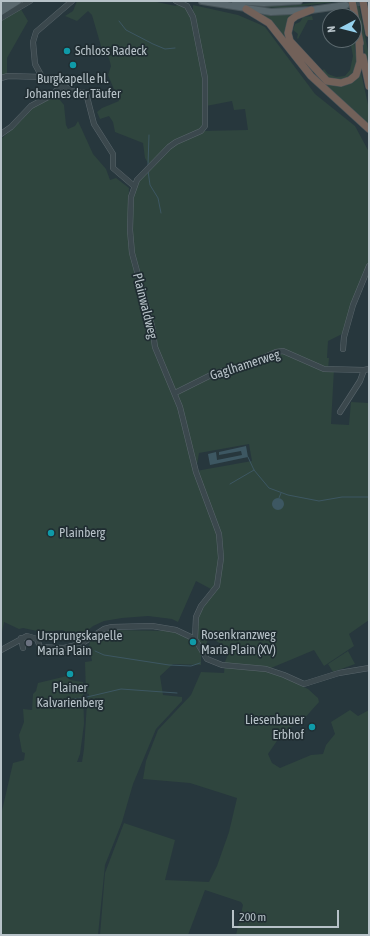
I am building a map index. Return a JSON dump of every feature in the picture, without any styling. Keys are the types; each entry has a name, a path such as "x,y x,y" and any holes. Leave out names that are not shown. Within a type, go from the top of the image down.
{"highway":[{"path":"363,1 369,33"},
{"path":"246,9 269,23 311,76 369,129"},
{"path":"311,10 296,16 291,20 288,33 290,40 327,81 341,84 350,80 356,74 360,62 359,48"},
{"path":"361,48 369,86"}],"main road":[{"path":"1,6 8,1"},
{"path":"1,12 18,1"},
{"path":"202,1 246,9 276,12 311,10 349,3"},
{"path":"235,1 264,3 299,1"}],"street":[{"path":"1,18 30,1"},
{"path":"42,77 35,64 33,54 34,37 40,28 72,1"},
{"name":"Plainwaldweg","path":"176,1 187,6 193,17 205,78 205,126 201,131 176,142 169,147 143,172 134,186 129,210 132,253 152,326 155,347 180,406 196,472 219,534 221,558 217,586 201,606 196,617 195,639"},
{"path":"1,78 8,76 42,77 64,85 71,91 86,93 94,124 113,154 113,168 134,186"},
{"path":"1,134 12,127 31,106 48,97 64,85"},
{"path":"343,349 344,337 353,305 369,266"},
{"name":"Gaglhamerweg","path":"175,393 213,374 250,364 276,352 283,351 324,369 366,369 340,412"},
{"path":"1,650 26,636 37,639 40,647 64,648 81,644 104,629 129,626 152,626 176,630 195,639 204,655 212,661 222,665 266,669 304,684 339,673 369,668"},
{"path":"21,638 23,648"}],"green space":[{"path":"77,1 152,1 176,6 179,2 193,14 193,5 238,15 259,24 265,27 315,94 355,126 369,152 369,265 363,273 342,334 328,341 327,358 329,358 328,369 334,369 331,424 349,425 351,402 369,403 369,620 349,634 354,646 324,666 314,650 271,668 282,676 308,689 318,698 319,702 302,721 283,732 268,754 272,763 280,768 311,755 323,754 326,745 335,734 331,722 350,710 358,716 369,710 369,935 236,935 243,905 241,902 205,890 188,935 100,935 105,873 124,823 175,840 165,880 209,882 217,866 229,832 237,798 190,783 143,779 146,761 158,730 191,695 201,672 224,673 225,662 230,649 209,637 204,650 199,642 197,633 197,621 202,609 216,587 211,589 196,581 178,622 172,619 148,616 122,618 104,621 93,626 80,637 63,641 66,634 63,630 42,632 23,628 19,629 4,622 1,637 1,139 33,108 56,95 64,105 66,125 68,129 75,126 78,121 93,154 106,169 110,180 116,178 129,188 128,219 130,228 131,205 138,182 155,165 148,163 145,158 143,143 115,132 113,122 109,116 100,119 97,112 102,108 119,101 108,75 111,66 109,58 103,53 92,15 88,11 77,21 65,16 73,11","holes":["232,101 234,110 245,109 248,130 202,131 206,106","249,444 252,461 196,471 199,453"]},
{"path":"326,1 342,1 287,8 254,7 287,6"},
{"path":"354,1 358,1 359,8 355,8"},
{"path":"19,6 28,21 7,58 7,74 1,78 1,18"},
{"path":"261,15 295,15 292,17 290,44 313,72 323,81 340,85 360,68 369,109 369,127 331,93"},
{"path":"312,16 313,20 308,20 298,39 298,34 293,30 295,24 300,22 303,17"},
{"path":"362,21 369,56 369,74 362,40"},
{"path":"352,48 355,48 357,62 354,72 342,81 329,79 322,71 324,69 328,74 336,77 345,76 350,70 353,56"},
{"path":"113,630 172,631 183,635 192,641 201,654 201,665 173,664 160,676 163,695 182,697 182,701 156,729 133,784 122,822 105,865 98,935 1,935 1,815 13,763 24,760 25,753 22,752 19,735 24,722 23,709 32,710 33,694 36,691 38,683 67,676 70,680 83,682 84,724 80,754 77,762 82,762 89,694 86,693 85,662 92,661 89,646 90,642 103,632"},
{"path":"348,651 355,664 333,672 328,664"}],"water":[{"path":"246,446 248,457 210,465 208,454 216,452 217,460 242,455 241,451 219,455 219,452"},
{"path":"278,498 282,500 284,504 282,508 278,510 274,508 272,504 274,500"}],"waterway":[{"path":"119,21 126,30 153,44 165,49 175,48"},
{"path":"148,165 149,135"},
{"path":"148,171 150,185 158,198 161,213"},
{"path":"248,457 254,470 269,488 288,495 319,501 342,497 369,497"},
{"path":"230,484 254,470"},
{"path":"279,498 281,493"},
{"path":"95,651 104,655 169,665 191,666 200,663"},
{"path":"87,697 121,689 177,693"},
{"path":"73,699 82,698"}],"tunnel":[{"path":"348,5 369,1"}],"place":[{"name":"Schloss Radeck","path":"67,51"},
{"name":"Burgkapelle hl. Johannes der Täufer","path":"73,65"},
{"name":"Plainberg","path":"51,533"},
{"name":"Rosenkranzweg Maria Plain (XV)","path":"193,642"},
{"name":"Ursprungskapelle Maria Plain","path":"29,643"},
{"name":"Plainer Kalvarienberg","path":"70,674"},
{"name":"Liesenbauer Erbhof","path":"312,727"}]}
